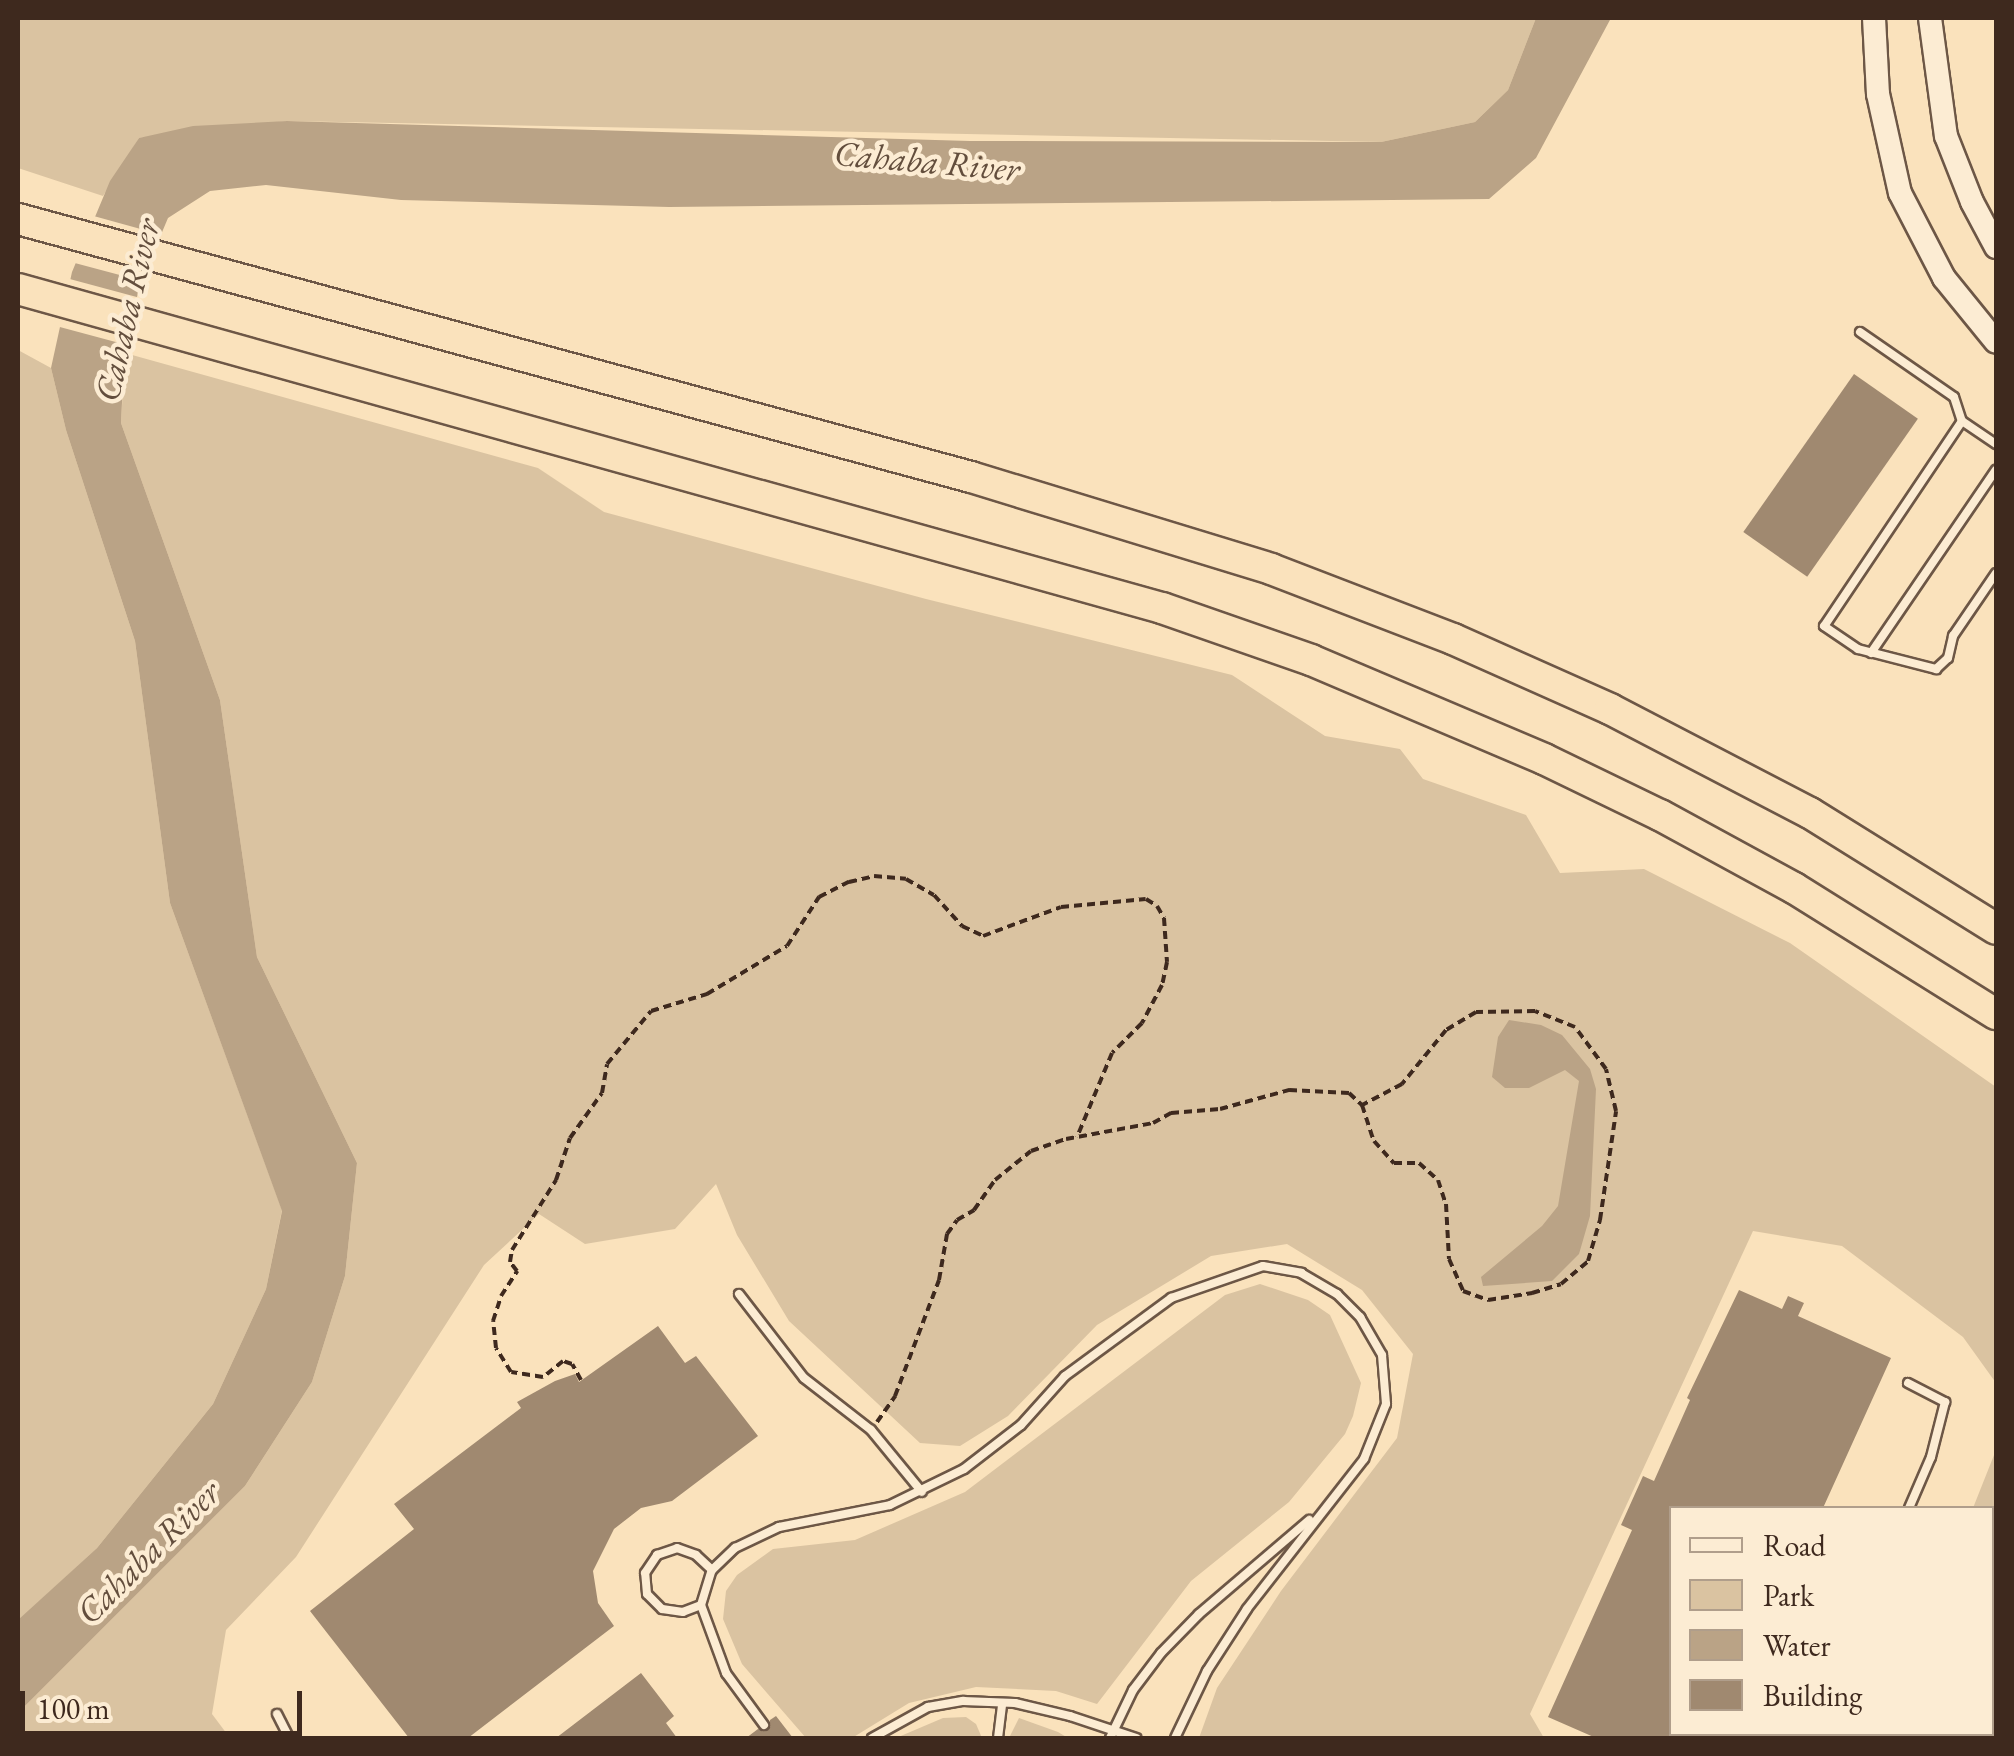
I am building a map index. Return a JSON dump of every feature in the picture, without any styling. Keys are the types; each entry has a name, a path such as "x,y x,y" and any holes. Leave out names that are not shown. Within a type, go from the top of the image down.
{"highway":[{"path":"18,220 1067,504 1271,570 1391,614 1538,676 1706,757 1876,852 1996,929"},
{"path":"18,289 1162,608 1310,660 1544,759 1660,815 1811,898 1996,1014"}],"street":[{"path":"1874,18 1878,94 1900,192 1944,278 1996,342"},
{"path":"1930,18 1946,136 1972,202 1996,246"}],"lane":[{"path":"1860,332 1954,397 1962,421 1996,444"},
{"path":"1962,421 1826,617 1824,626 1832,636 1871,653 1936,669 1948,658 1953,636 1996,573"},
{"path":"1871,653 1996,470"},
{"path":"764,1725 726,1673 701,1605 712,1570 735,1548 779,1526 858,1514 922,1492 993,1449 1064,1376 1171,1298 1263,1266 1302,1273 1337,1294 1360,1317 1382,1355 1386,1404 1364,1459 1280,1562 1207,1671 1176,1738"},
{"path":"739,1294 804,1378 871,1430 922,1492"},
{"path":"1908,1383 1944,1402 1931,1457 1910,1506"},
{"path":"1110,1738 1133,1690 1161,1653 1199,1614 1327,1504"},
{"path":"701,1605 682,1612 662,1609 647,1594 646,1573 657,1555 677,1548 696,1555 712,1570"},
{"path":"872,1738 928,1707 963,1701 1002,1703 1113,1728 1136,1738"},
{"path":"998,1738 1002,1703"},
{"path":"277,1714 289,1738"}],"path":[{"path":"582,1380 572,1364 563,1361 543,1376 511,1372 496,1348 493,1320 516,1271 510,1262 512,1250 556,1180 570,1138 602,1093 607,1064 650,1011 707,994 787,946 819,897 849,882 874,876 906,879 934,895 962,926 984,936 1061,907 1146,899 1157,906 1164,918 1167,962 1162,985 1142,1022 1112,1052 1077,1137"},
{"path":"871,1430 895,1396 939,1280 947,1234 957,1220 974,1210 995,1180 1030,1151 1077,1137 1289,1090 1350,1093 1362,1106 1374,1141 1394,1163 1419,1163 1438,1180 1446,1204 1449,1259 1463,1291 1488,1300 1532,1293 1560,1284 1588,1261 1600,1220 1616,1112 1606,1069 1574,1028 1535,1011 1476,1012 1446,1030 1402,1084 1362,1106"}],"green space":[{"path":"18,18 1536,18 1508,90 1475,122 1381,142 287,121 139,138 103,196 18,168"},
{"path":"18,350 51,368 66,430 135,641 170,903 282,1210 266,1289 213,1404 97,1548 18,1621"},
{"path":"125,353 538,468 604,512 926,599 1232,675 1325,736 1400,749 1423,779 1526,815 1560,873 1644,869 1790,943 1996,1087 1996,1383 1963,1337 1842,1246 1753,1231 1530,1714 1544,1738 1199,1738 1217,1688 1281,1591 1397,1438 1413,1354 1362,1290 1287,1244 1211,1256 1097,1325 1008,1416 960,1446 920,1443 789,1321 737,1235 716,1184 675,1229 585,1244 539,1214 484,1265 296,1557 226,1630 212,1714 230,1738 18,1738 18,1713 245,1486 312,1382 345,1276 357,1163 257,957 220,700 121,423"},
{"path":"1260,1284 1308,1300 1330,1315 1361,1383 1353,1416 1345,1434 1289,1502 1191,1581 1097,1704 1056,1691 976,1687 909,1703 852,1738 806,1738 742,1664 723,1619 726,1591 737,1575 773,1549 855,1540 965,1492 1225,1295"},
{"path":"1996,1450 1996,1738 1877,1738 1994,1736 1994,1506 1974,1506"},
{"path":"966,1717 976,1724 982,1738 896,1738 943,1718"},
{"path":"1019,1718 1058,1732 1068,1738 1009,1738"}],"water":[{"name":"Cahaba River","path":"1536,18 1611,18 1536,158 1489,199 669,207 401,200 266,185 210,191 168,218 139,287 124,362 121,423 220,700 257,957 357,1163 345,1276 312,1382 245,1486 18,1713 18,1620 97,1548 213,1404 266,1289 282,1211 170,903 135,641 66,430 51,368 72,272 110,181 139,138 193,126 287,121 970,141 1381,142 1475,122 1508,90"},
{"path":"1509,1020 1541,1025 1562,1035 1590,1069 1596,1089 1590,1216 1579,1254 1552,1281 1483,1286 1481,1277 1542,1226 1558,1206 1579,1081 1565,1070 1529,1088 1505,1088 1492,1077 1498,1037"}],"pier":[{"path":"90,215 166,236 146,282 71,262"},
{"path":"66,278 142,298 130,346 53,325"}],"building":[{"path":"1854,374 1918,419 1807,577 1743,532"},
{"path":"1739,1290 1782,1309 1788,1296 1804,1303 1798,1316 1891,1358 1824,1506 1669,1506 1672,1738 1596,1738 1548,1717 1632,1530 1621,1525 1643,1476 1654,1481 1690,1400 1687,1398"},
{"path":"658,1326 685,1363 696,1356 758,1436 672,1501 641,1508 614,1529 593,1571 598,1603 614,1626 468,1738 409,1738 310,1611 414,1529 394,1504 521,1408 517,1402 575,1374 579,1382"},
{"path":"641,1673 674,1716 666,1723 677,1738 556,1738"},
{"path":"776,1716 793,1738 746,1738 758,1729 769,1730 770,1720"}]}
